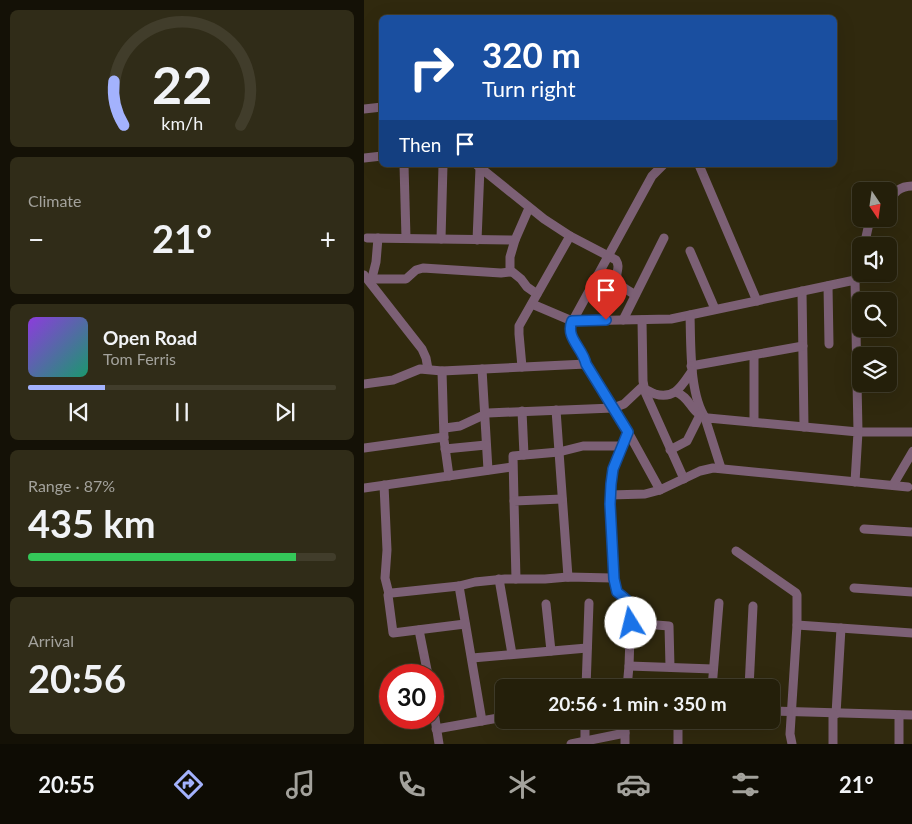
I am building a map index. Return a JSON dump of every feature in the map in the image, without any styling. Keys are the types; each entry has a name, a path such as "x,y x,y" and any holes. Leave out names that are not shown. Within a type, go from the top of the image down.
{"street":[{"path":"364,109 379,107"},
{"path":"364,158 379,156"},
{"path":"404,167 406,238"},
{"path":"442,239 443,167"},
{"path":"477,240 478,167"},
{"path":"479,167 529,208 570,236 618,262 616,277 618,283 635,295"},
{"path":"488,174 492,167"},
{"path":"660,490 628,432 586,364 582,352 571,336 570,329 572,321 652,176 662,167"},
{"path":"700,167 757,300"},
{"path":"897,190 904,186 912,186"},
{"path":"512,272 510,257 529,208"},
{"path":"522,367 518,330 570,236"},
{"path":"366,238 515,240"},
{"path":"369,279 376,262 378,238"},
{"path":"622,320 664,238"},
{"path":"690,251 715,309"},
{"path":"369,279 408,279 416,270 423,268 512,272 537,294"},
{"path":"369,279 422,349 428,369"},
{"path":"532,304 572,321 670,319 852,281"},
{"path":"855,282 858,432 855,482"},
{"path":"828,286 829,344"},
{"path":"802,291 804,427"},
{"path":"690,315 691,369 703,417 721,468"},
{"path":"642,320 644,388 684,479"},
{"path":"364,448 444,432 484,414 613,408 624,404 639,388 666,396 676,392 691,369 803,346"},
{"path":"754,355 754,422"},
{"path":"364,384 393,380 416,371 428,369 442,371 586,364"},
{"path":"482,369 488,470"},
{"path":"442,371 445,449 449,476"},
{"path":"676,392 686,397 703,417 858,432 912,432"},
{"path":"556,410 568,577"},
{"path":"522,411 524,455"},
{"path":"670,450 688,440 703,417"},
{"path":"628,432 613,469 610,495 614,579 617,592 630,603 631,623 628,679"},
{"path":"445,449 486,445"},
{"path":"516,579 513,456 559,452 584,446 622,446"},
{"path":"892,486 912,451"},
{"path":"364,488 512,467"},
{"path":"610,495 646,494 660,490 700,471 713,468 908,487"},
{"path":"384,485 387,550 386,578 393,632 465,624"},
{"path":"514,501 562,499"},
{"path":"864,529 912,532"},
{"path":"736,551 796,593 798,625 790,734 792,744"},
{"path":"389,594 459,586 499,579 568,577 614,579"},
{"path":"499,579 512,654"},
{"path":"459,586 482,721"},
{"path":"854,588 912,592"},
{"path":"586,679 589,603"},
{"path":"712,679 719,603"},
{"path":"546,604 551,651"},
{"path":"749,679 753,606"},
{"path":"631,623 669,626 670,668"},
{"path":"798,625 912,633"},
{"path":"832,744 841,628"},
{"path":"419,630 426,664"},
{"path":"472,658 587,648"},
{"path":"629,666 713,669"},
{"path":"780,711 912,715"},
{"path":"899,715 899,744"},
{"path":"438,744 436,730 495,719"},
{"path":"585,729 585,740"},
{"path":"625,729 625,744"},
{"path":"678,729 678,744"},
{"path":"571,744 625,733"}],"route":[{"path":"606,320 572,321 570,333 582,352 586,364 628,432 613,469 610,504 614,579 618,594 630,603 631,623"}]}
